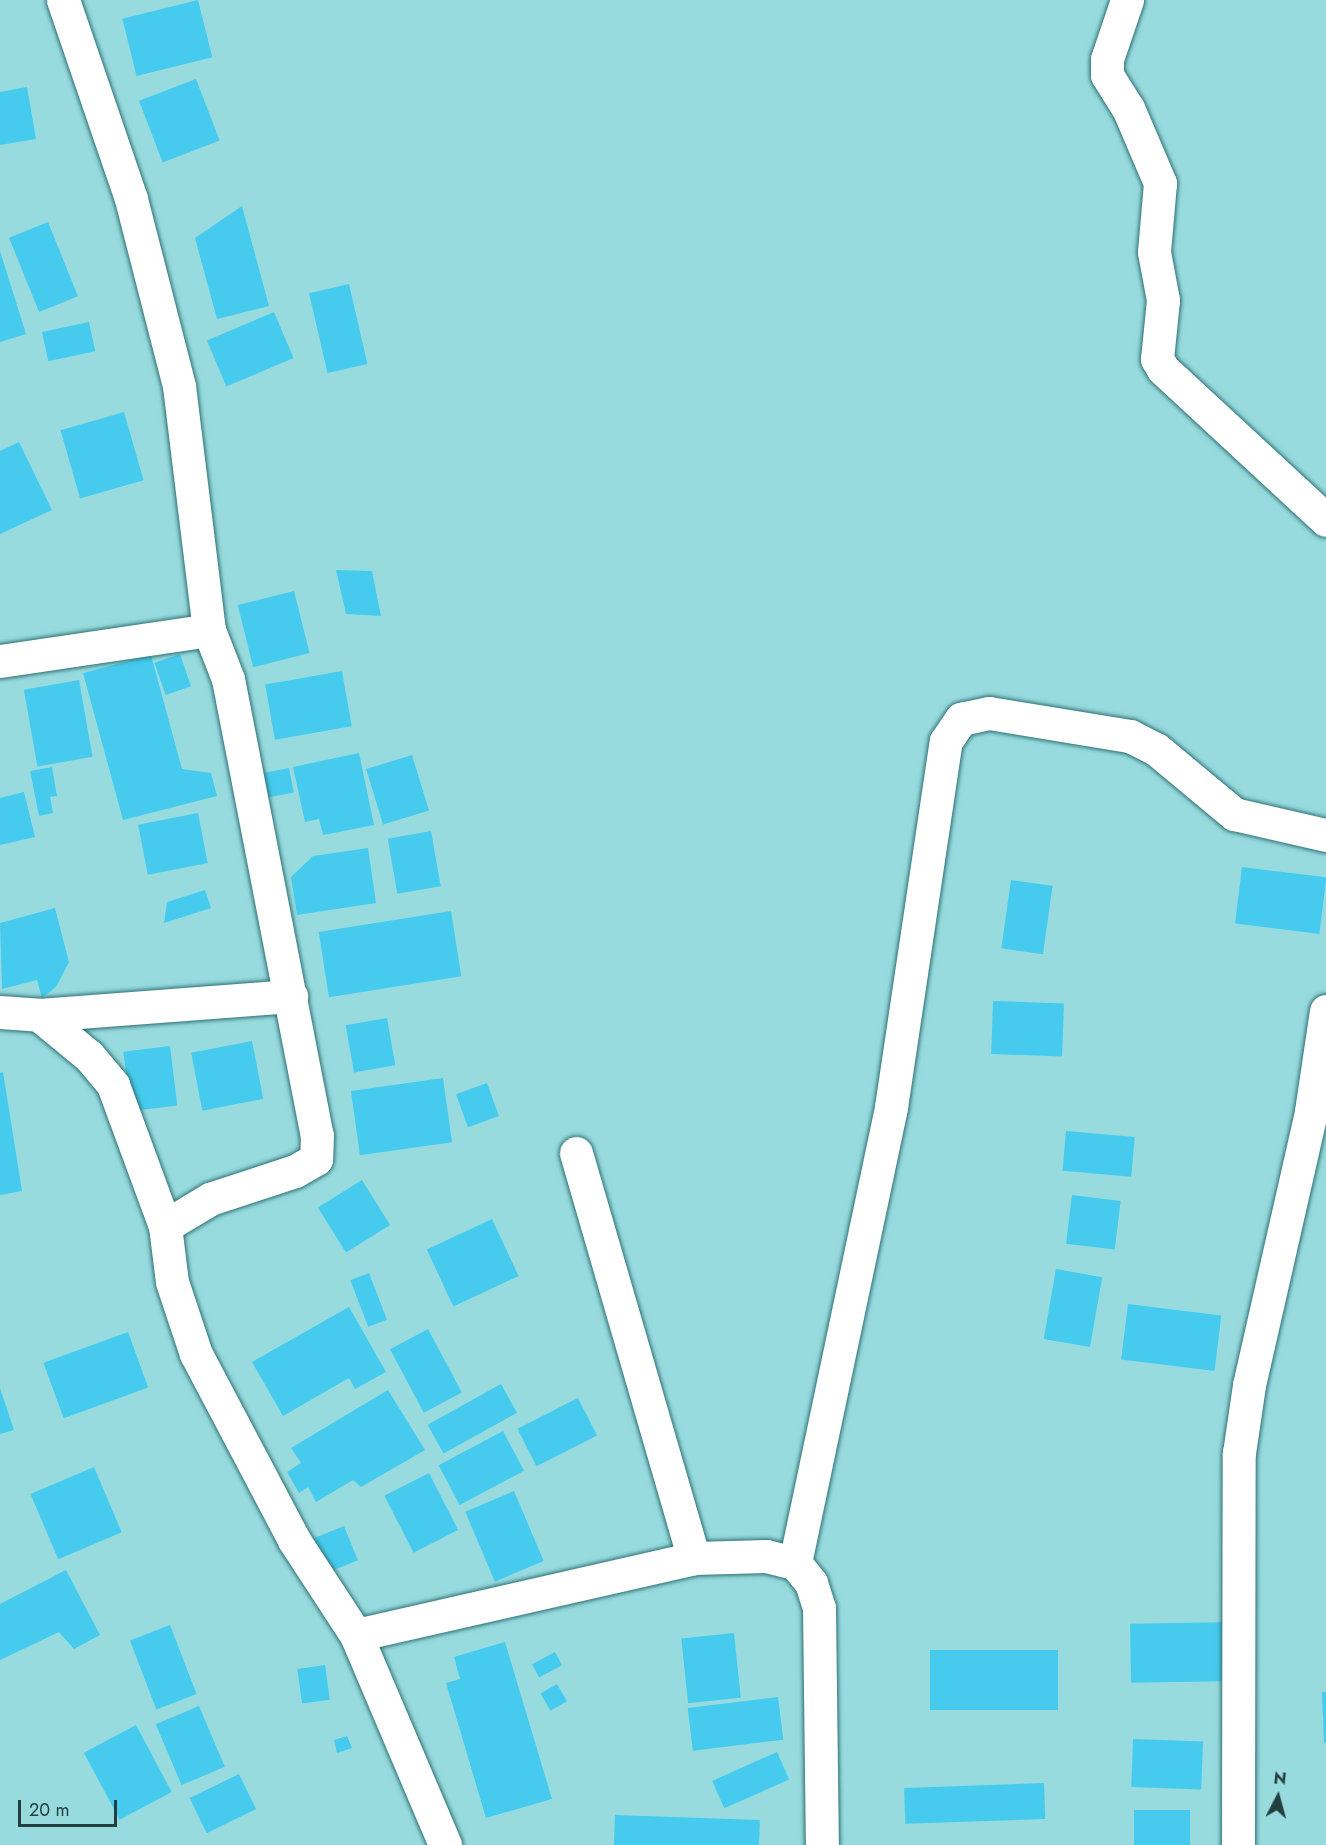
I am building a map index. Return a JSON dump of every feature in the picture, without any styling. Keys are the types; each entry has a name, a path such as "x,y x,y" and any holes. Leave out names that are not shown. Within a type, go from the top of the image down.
{"street":[{"path":"63,0 131,199 179,386 209,630 228,679 317,1135 316,1159 294,1171 210,1198 165,1226"},
{"path":"1127,0 1107,59 1107,75 1128,108 1160,183 1154,252 1163,300 1158,359 1163,369 1326,520"},
{"path":"0,661 209,630"},
{"path":"795,1563 891,1107 946,741 961,719 989,713 1130,736 1156,749 1234,814 1326,835"},
{"path":"0,1012 39,1015 291,996"},
{"path":"39,1015 89,1056 113,1085 165,1226 172,1282 196,1354 294,1540 356,1635 445,1845"},
{"path":"1238,1845 1239,1453 1325,1022"},
{"path":"576,1153 694,1558"},
{"path":"356,1635 694,1558 766,1557 795,1563 811,1583 819,1608 822,1845"}],"building":[{"path":"198,0 212,57 137,76 122,19"},
{"path":"196,79 220,141 163,162 139,101"},
{"path":"27,87 36,139 0,145 0,92"},
{"path":"242,206 269,306 217,319 195,238"},
{"path":"48,222 78,296 39,312 9,238"},
{"path":"0,251 26,334 0,342"},
{"path":"349,284 367,364 327,373 309,293"},
{"path":"274,312 294,358 226,387 207,341"},
{"path":"89,322 95,351 48,361 42,332"},
{"path":"124,412 144,480 80,498 61,430"},
{"path":"19,442 52,510 0,534 0,451"},
{"path":"336,570 372,571 381,616 346,614"},
{"path":"294,591 309,653 253,667 238,605"},
{"path":"180,654 191,686 166,695 154,663"},
{"path":"151,655 182,769 211,773 217,796 123,820 83,673"},
{"path":"342,671 352,726 275,740 265,685"},
{"path":"79,680 93,757 37,767 24,690"},
{"path":"359,753 374,825 323,835 319,819 305,822 293,767"},
{"path":"412,755 429,810 383,824 366,769"},
{"path":"52,767 57,796 50,797 53,813 39,816 30,771"},
{"path":"289,768 294,793 264,798 260,774"},
{"path":"24,792 35,837 0,845 0,798"},
{"path":"198,813 208,863 148,875 138,825"},
{"path":"431,831 441,886 397,894 388,839"},
{"path":"368,848 376,903 297,915 291,877 313,856"},
{"path":"1242,867 1326,877 1319,934 1235,924"},
{"path":"1011,880 1053,886 1043,954 1001,948"},
{"path":"205,890 211,908 164,923 167,902"},
{"path":"55,908 69,962 56,987 42,998 37,980 2,989 0,923"},
{"path":"451,911 461,976 329,997 319,932"},
{"path":"993,1001 1064,1003 1062,1056 991,1054"},
{"path":"387,1018 395,1065 354,1073 346,1025"},
{"path":"252,1041 263,1099 202,1111 191,1053"},
{"path":"170,1046 177,1106 131,1111 123,1052"},
{"path":"3,1072 22,1191 0,1195 0,1073"},
{"path":"443,1078 452,1142 360,1155 351,1091"},
{"path":"487,1083 499,1116 468,1127 456,1094"},
{"path":"1066,1131 1135,1137 1131,1177 1063,1171"},
{"path":"362,1180 390,1225 346,1253 318,1208"},
{"path":"1072,1195 1121,1201 1115,1250 1066,1244"},
{"path":"492,1219 519,1276 453,1307 427,1249"},
{"path":"1056,1269 1102,1277 1090,1347 1044,1339"},
{"path":"369,1273 387,1320 368,1327 350,1280"},
{"path":"1128,1304 1221,1315 1214,1371 1121,1360"},
{"path":"349,1307 386,1372 355,1389 349,1378 283,1416 252,1362"},
{"path":"428,1329 462,1393 424,1413 390,1349"},
{"path":"128,1332 148,1387 64,1418 43,1363"},
{"path":"501,1384 517,1413 444,1454 428,1425"},
{"path":"0,1388 14,1430 0,1434"},
{"path":"388,1390 425,1450 361,1487 353,1480 316,1502 308,1487 299,1493 287,1472 301,1463 291,1448"},
{"path":"578,1398 597,1435 536,1466 517,1429"},
{"path":"503,1431 524,1471 460,1505 439,1465"},
{"path":"94,1467 122,1532 58,1559 30,1494"},
{"path":"429,1473 458,1530 414,1553 384,1496"},
{"path":"514,1491 544,1561 495,1582 465,1512"},
{"path":"344,1526 358,1560 326,1573 312,1539"},
{"path":"66,1570 100,1635 74,1649 59,1632 0,1660 0,1604"},
{"path":"1235,1622 1236,1681 1131,1683 1130,1624"},
{"path":"170,1625 197,1694 156,1709 130,1640"},
{"path":"734,1633 741,1698 688,1703 681,1639"},
{"path":"505,1642 552,1799 486,1818 446,1683 460,1679 454,1657"},
{"path":"930,1650 1058,1650 1058,1710 930,1710"},
{"path":"555,1652 562,1665 539,1677 532,1664"},
{"path":"325,1665 330,1700 302,1704 297,1669"},
{"path":"557,1684 567,1701 551,1711 541,1694"},
{"path":"1322,1692 1326,1692 1326,1743 1324,1743"},
{"path":"778,1697 783,1740 693,1751 688,1708"},
{"path":"199,1706 225,1767 182,1785 156,1724"},
{"path":"136,1725 172,1792 120,1820 84,1753"},
{"path":"347,1736 352,1748 337,1753 334,1740"},
{"path":"1133,1739 1203,1741 1201,1789 1131,1787"},
{"path":"777,1752 789,1779 724,1808 712,1781"},
{"path":"239,1774 256,1809 207,1833 190,1798"},
{"path":"1044,1783 1045,1819 905,1824 904,1788"},
{"path":"1134,1810 1190,1810 1190,1845 1134,1845"},
{"path":"615,1815 760,1820 759,1845 614,1845"}]}
